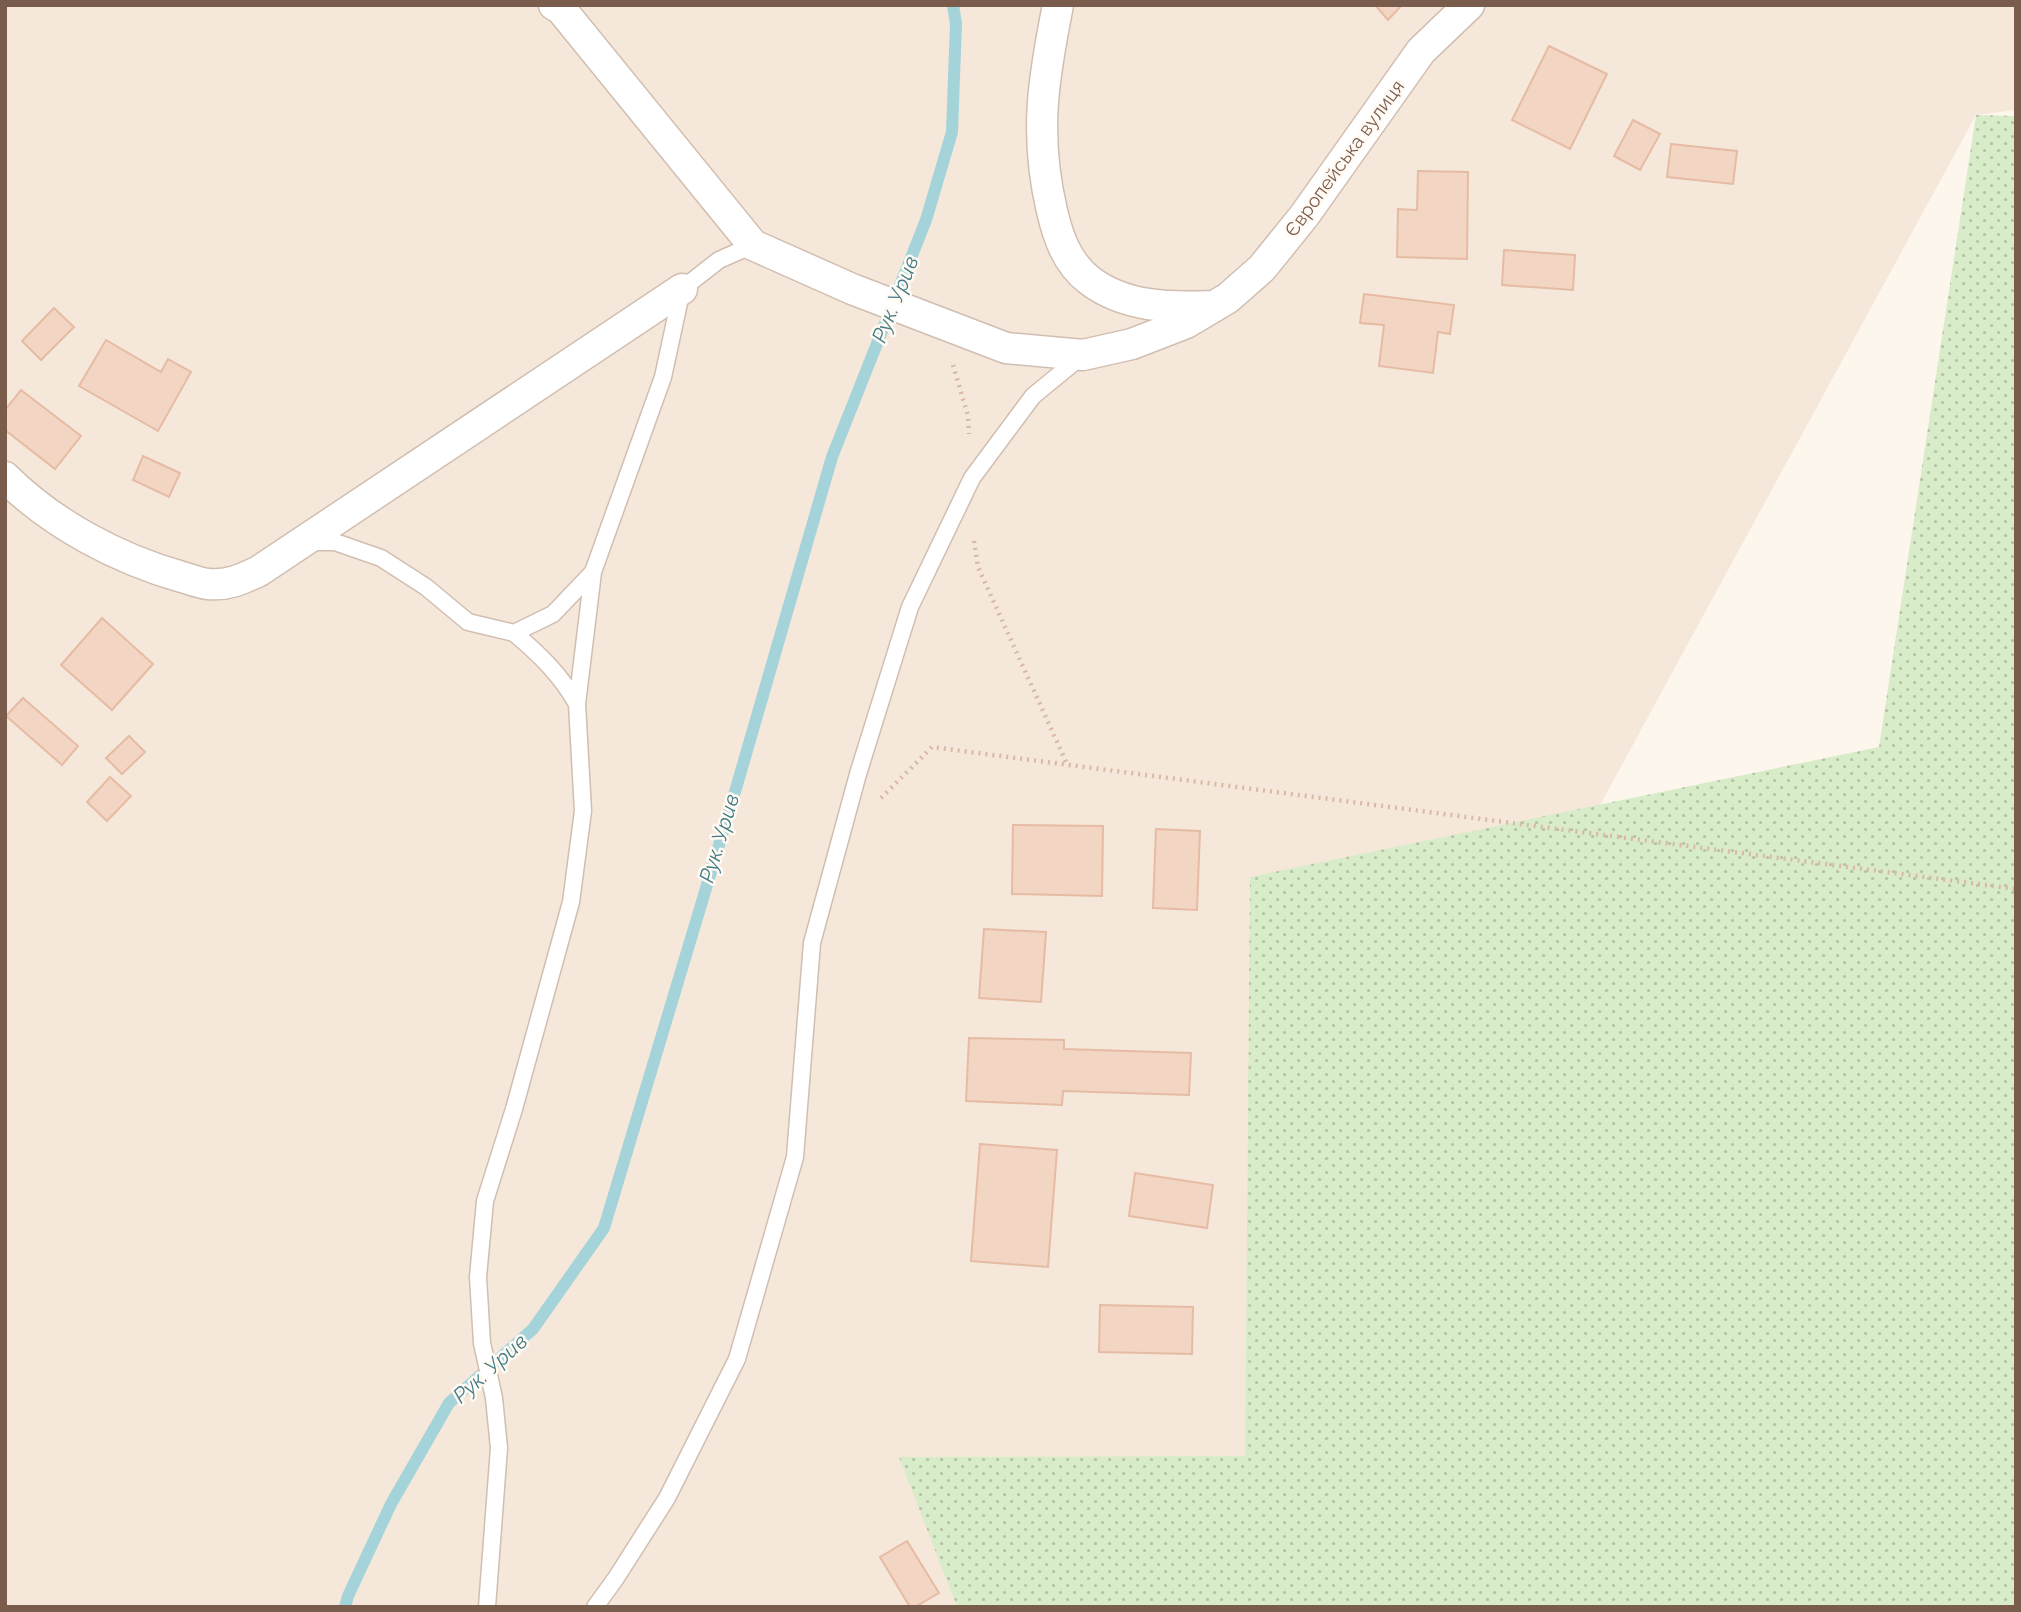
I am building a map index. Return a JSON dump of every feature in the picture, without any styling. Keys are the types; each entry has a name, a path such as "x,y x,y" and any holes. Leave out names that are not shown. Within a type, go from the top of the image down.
{"street":[{"path":"1058,5 1042,92 1040,134 1051,209 1058,236 1070,261 1087,279 1107,292 1129,300 1176,307 1215,306"},
{"name":"Європейська вулиця","path":"753,245 852,289 1006,348 1083,355 1132,344 1186,323 1215,306 1262,268 1304,216 1420,51 1468,5"},
{"path":"559,7 753,245"},
{"path":"5,477 20,492 76,531 154,569 207,584 234,583 259,571 682,289"}],"lane":[{"path":"487,1607 499,1448 494,1398 482,1343 478,1277 485,1201 514,1109 571,902 583,811 577,704 593,572 663,377 682,289 719,260 753,245"},
{"path":"595,1607 667,1499 737,1359 795,1157 812,943 858,774 910,607 972,478 1033,396 1083,355"},
{"path":"303,542 335,542 382,558 426,587 468,622 514,633 543,657 564,681 577,704"},
{"path":"514,633 553,614 593,572"}],"path":[{"path":"933,319 958,377 968,416 972,478 971,516 978,566 1068,765"},
{"path":"841,838 932,747 2016,888"}],"shaded area":[{"path":"5,5 2016,5 2016,110 1976,115 1245,1457 900,1457 1061,1607 5,1607"}],"green space":[{"path":"1976,115 2016,116 2016,1607 957,1607 899,1457 1245,1456 1250,877 1879,747"}],"building":[{"path":"1375,5 1402,5 1388,20"},
{"path":"1549,46 1607,74 1570,149 1512,120"},
{"path":"1633,120 1660,134 1640,170 1614,156"},
{"path":"1671,144 1737,151 1733,184 1667,177"},
{"path":"1418,171 1468,172 1467,259 1397,257 1398,209 1417,210"},
{"path":"1504,250 1575,255 1573,290 1502,285"},
{"path":"1364,294 1454,305 1450,334 1438,332 1433,373 1379,366 1384,325 1360,323"},
{"path":"54,308 74,327 41,360 22,341"},
{"path":"106,340 161,372 168,359 191,372 158,431 79,386"},
{"path":"21,390 81,436 55,469 5,430 5,410"},
{"path":"143,456 180,473 169,497 133,480"},
{"path":"102,618 153,664 112,710 61,665"},
{"path":"23,698 78,746 62,765 6,716"},
{"path":"129,736 145,752 122,774 106,758"},
{"path":"110,777 131,796 107,821 87,802"},
{"path":"1013,825 1103,826 1102,896 1012,894"},
{"path":"1156,829 1200,831 1197,910 1153,908"},
{"path":"984,929 1046,932 1041,1002 979,998"},
{"path":"969,1038 1064,1040 1064,1049 1191,1053 1189,1095 1063,1091 1062,1105 966,1101"},
{"path":"980,1144 1057,1150 1048,1267 971,1261"},
{"path":"1135,1173 1213,1185 1207,1228 1129,1216"},
{"path":"1100,1305 1193,1307 1192,1354 1099,1352"},
{"path":"907,1541 939,1593 915,1607 910,1607 880,1557"}],"waterway":[{"name":"Рук. Урив","path":"345,1607 391,1504 449,1403 533,1329 604,1228 832,457 926,220 952,132 956,24 953,5"}]}
